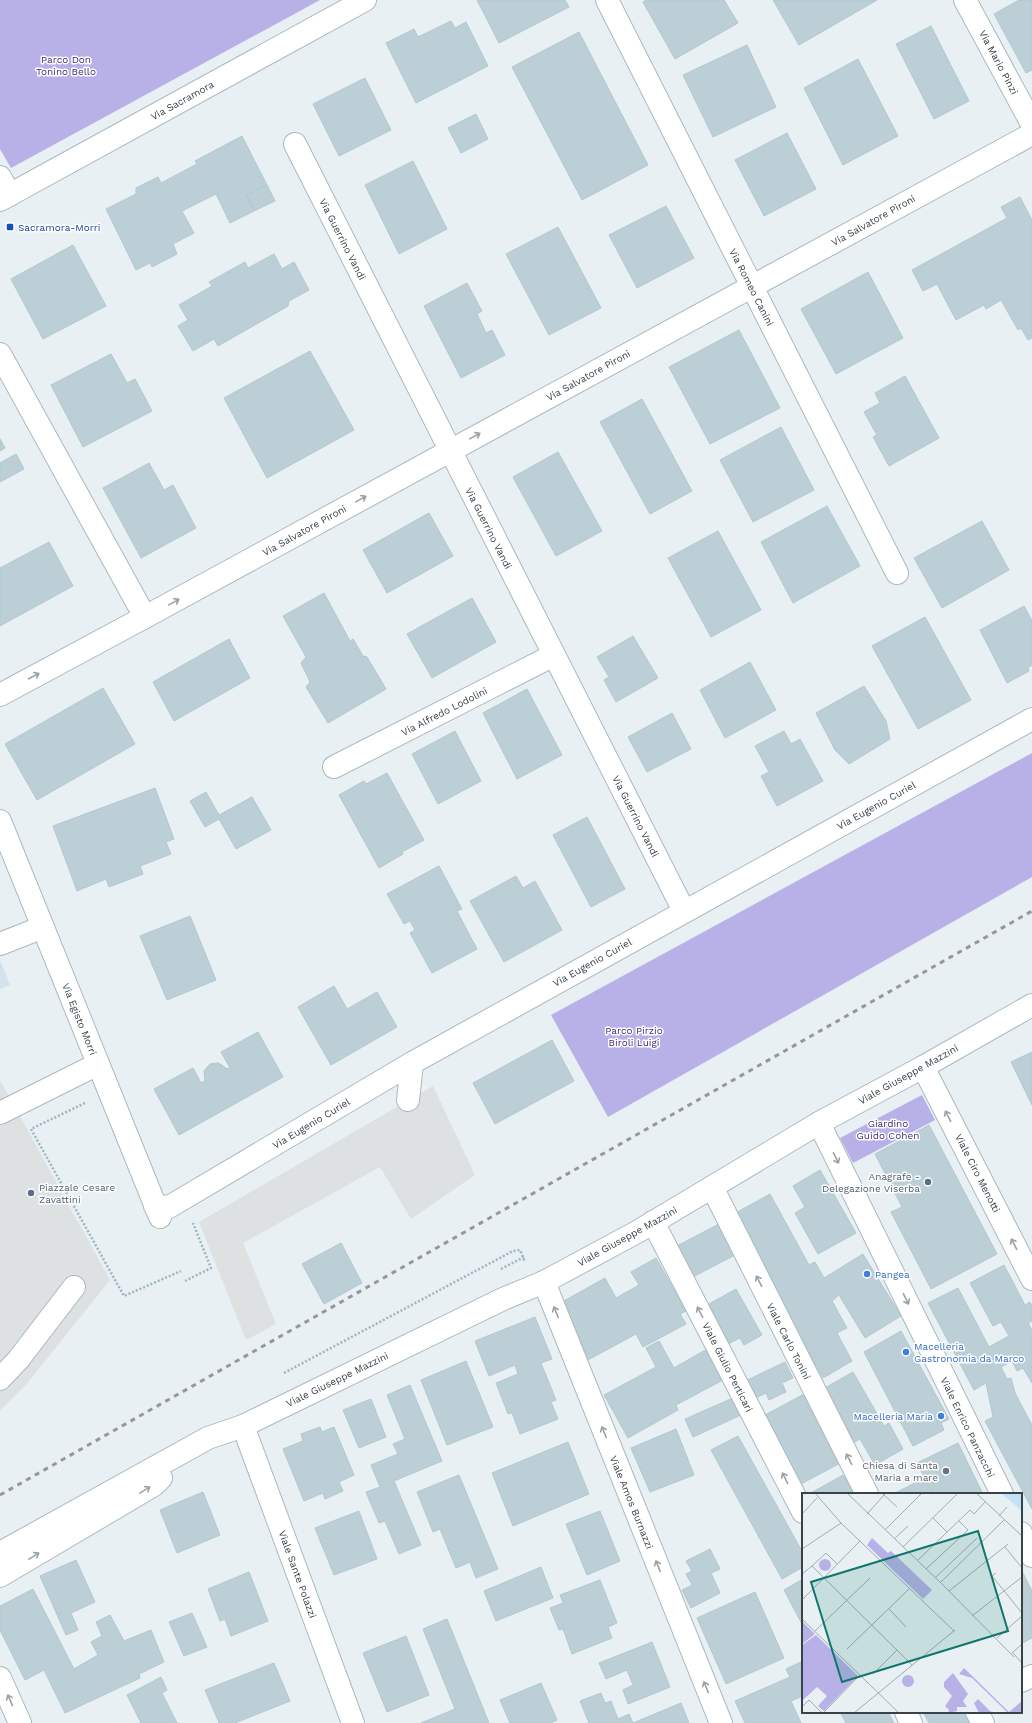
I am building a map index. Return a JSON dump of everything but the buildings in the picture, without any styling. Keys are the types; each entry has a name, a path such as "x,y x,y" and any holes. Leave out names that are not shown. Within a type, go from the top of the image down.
{"street":[{"name":"Via Sacramora","path":"3,191 365,0"},
{"name":"Via Romeo Canini","path":"607,0 897,573"},
{"name":"Via Mario Pinzi","path":"965,0 1032,124"},
{"name":"Via Salvatore Pironi","path":"0,695 1032,134"},
{"name":"Via Guerrino Vandi","path":"295,144 684,911"},
{"path":"0,354 145,617"},
{"name":"Via Alfredo Lodolini","path":"334,767 554,655"},
{"name":"Via Eugenio Curiel","path":"158,1212 412,1063 1032,719"},
{"name":"Via Egisto Morri","path":"0,821 158,1212"},
{"path":"0,944 43,927"},
{"name":"Viale Giuseppe Mazzini","path":"0,1553 208,1438 243,1426 504,1299 538,1284 654,1222 819,1123 923,1067 1032,1005"},
{"path":"408,1100 412,1063"},
{"path":"0,1113 98,1064"},
{"name":"Viale Ciro Menotti","path":"923,1067 1032,1279"},
{"name":"Viale Enrico Panzacchi","path":"819,1123 1002,1493"},
{"name":"Viale Carlo Tonini","path":"712,1187 866,1493"},
{"name":"Viale Giulio Perticari","path":"654,1222 802,1510"},
{"name":"Viale Amos Burnazzi","path":"538,1284 721,1723"},
{"path":"0,1379 18,1360 74,1287"},
{"name":"Viale Sante Polazzi","path":"243,1426 354,1723"},
{"name":"Viale Giuseppe Mazzini","path":"0,1576 154,1485 208,1438"},
{"path":"1022,1535 1032,1556"},
{"path":"1022,1681 1032,1676"},
{"path":"0,1678 20,1723"},
{"path":"906,1713 911,1723"},
{"path":"978,1713 983,1723"}],"path":[{"path":"88,1102 31,1129 124,1296 181,1271"},
{"path":"185,1281 211,1268 190,1217"},
{"path":"284,1373 513,1251 520,1250 538,1284"}],"shaded area":[{"path":"0,960 10,985 0,989"},
{"name":"Piazzale Cesare Zavattini","path":"0,1080 110,1280 25,1386 0,1410"},
{"path":"433,1086 475,1175 411,1219 380,1167 243,1243 276,1324 246,1340 199,1222"}],"green space":[{"name":"Parco Don Tonino Bello","path":"0,0 320,0 11,168 0,149"},
{"name":"Parco Pirzio Biroli Luigi","path":"1032,753 1032,877 608,1117 551,1015"},
{"name":"Giardino Guido Cohen","path":"922,1095 935,1120 853,1163 840,1138"}],"railway":[{"path":"0,1495 1032,911"}],"place":[{"name":"Sacramora-Morri","path":"10,227"},
{"name":"Anagrafe - Delegazione Viserba","path":"928,1182"},
{"name":"Piazzale Cesare Zavattini","path":"31,1193"},
{"name":"Pangea","path":"867,1274"},
{"name":"Macelleria Gastronomia da Marco","path":"906,1352"},
{"name":"Macelleria Maria","path":"941,1416"},
{"name":"Chiesa di Santa Maria a mare","path":"946,1471"}]}
